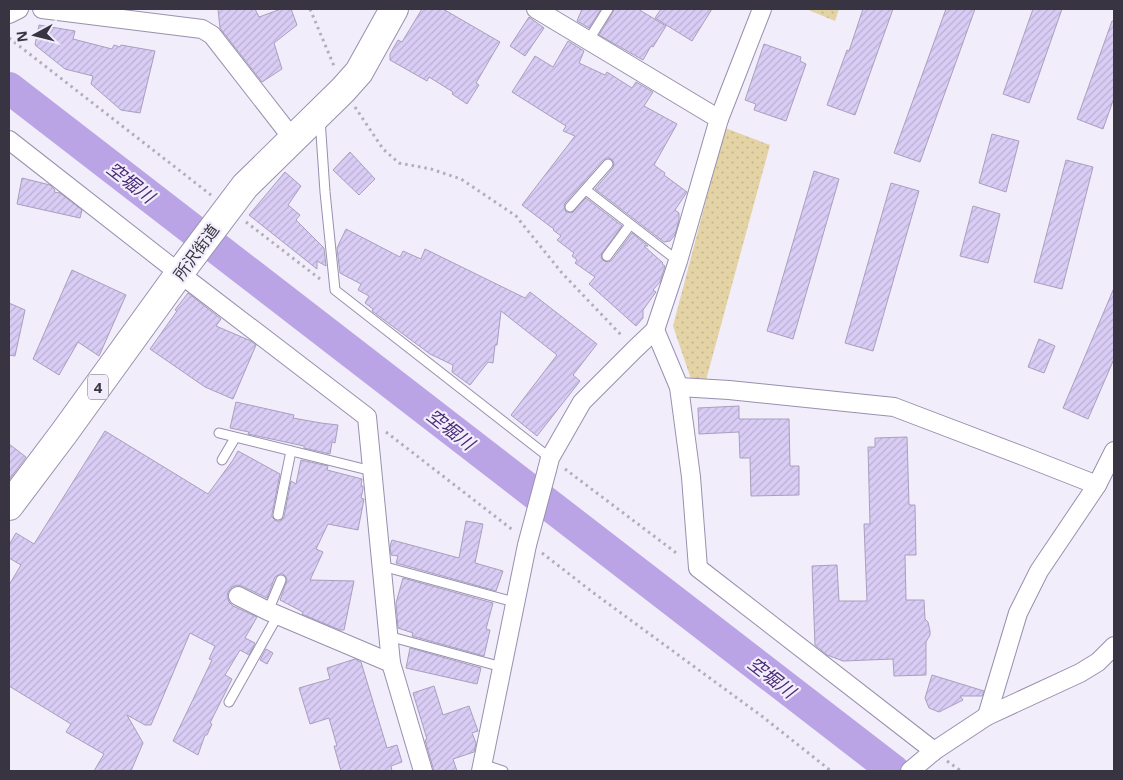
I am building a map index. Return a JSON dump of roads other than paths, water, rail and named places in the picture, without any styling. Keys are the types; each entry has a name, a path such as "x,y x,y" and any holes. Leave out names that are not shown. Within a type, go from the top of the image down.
{"main road":[{"name":"所沢街道","path":"9,506 245,186 320,114 359,72 394,9"}],"street":[{"path":"9,14 19,9"},
{"path":"42,9 202,29 212,35 293,139"},
{"path":"536,9 719,119"},
{"path":"481,768 514,602 548,464 582,402 655,330 678,261 719,119 762,9"},
{"path":"9,140 182,270 367,417 391,663 423,771"},
{"path":"655,330 679,387 691,477 698,568 932,753"},
{"path":"679,387 729,390 894,407 1097,485"},
{"path":"987,716 1018,613 1039,571 1097,485 1114,451"},
{"path":"238,596 273,613 391,663"},
{"path":"910,771 932,753 987,716 1080,673 1098,662 1114,646"}],"lane":[{"path":"588,41 608,9"},
{"path":"320,114 325,192 335,290 548,464"},
{"path":"570,207 608,164"},
{"path":"586,190 678,261"},
{"path":"607,256 630,225"},
{"path":"219,433 372,471"},
{"path":"222,460 235,438"},
{"path":"278,515 291,452"},
{"path":"382,566 514,602"},
{"path":"229,702 273,613 281,580"},
{"path":"388,636 502,667"},
{"path":"481,768 503,771"}],"waterway":[{"name":"空堀川","path":"9,88 894,771"}]}
